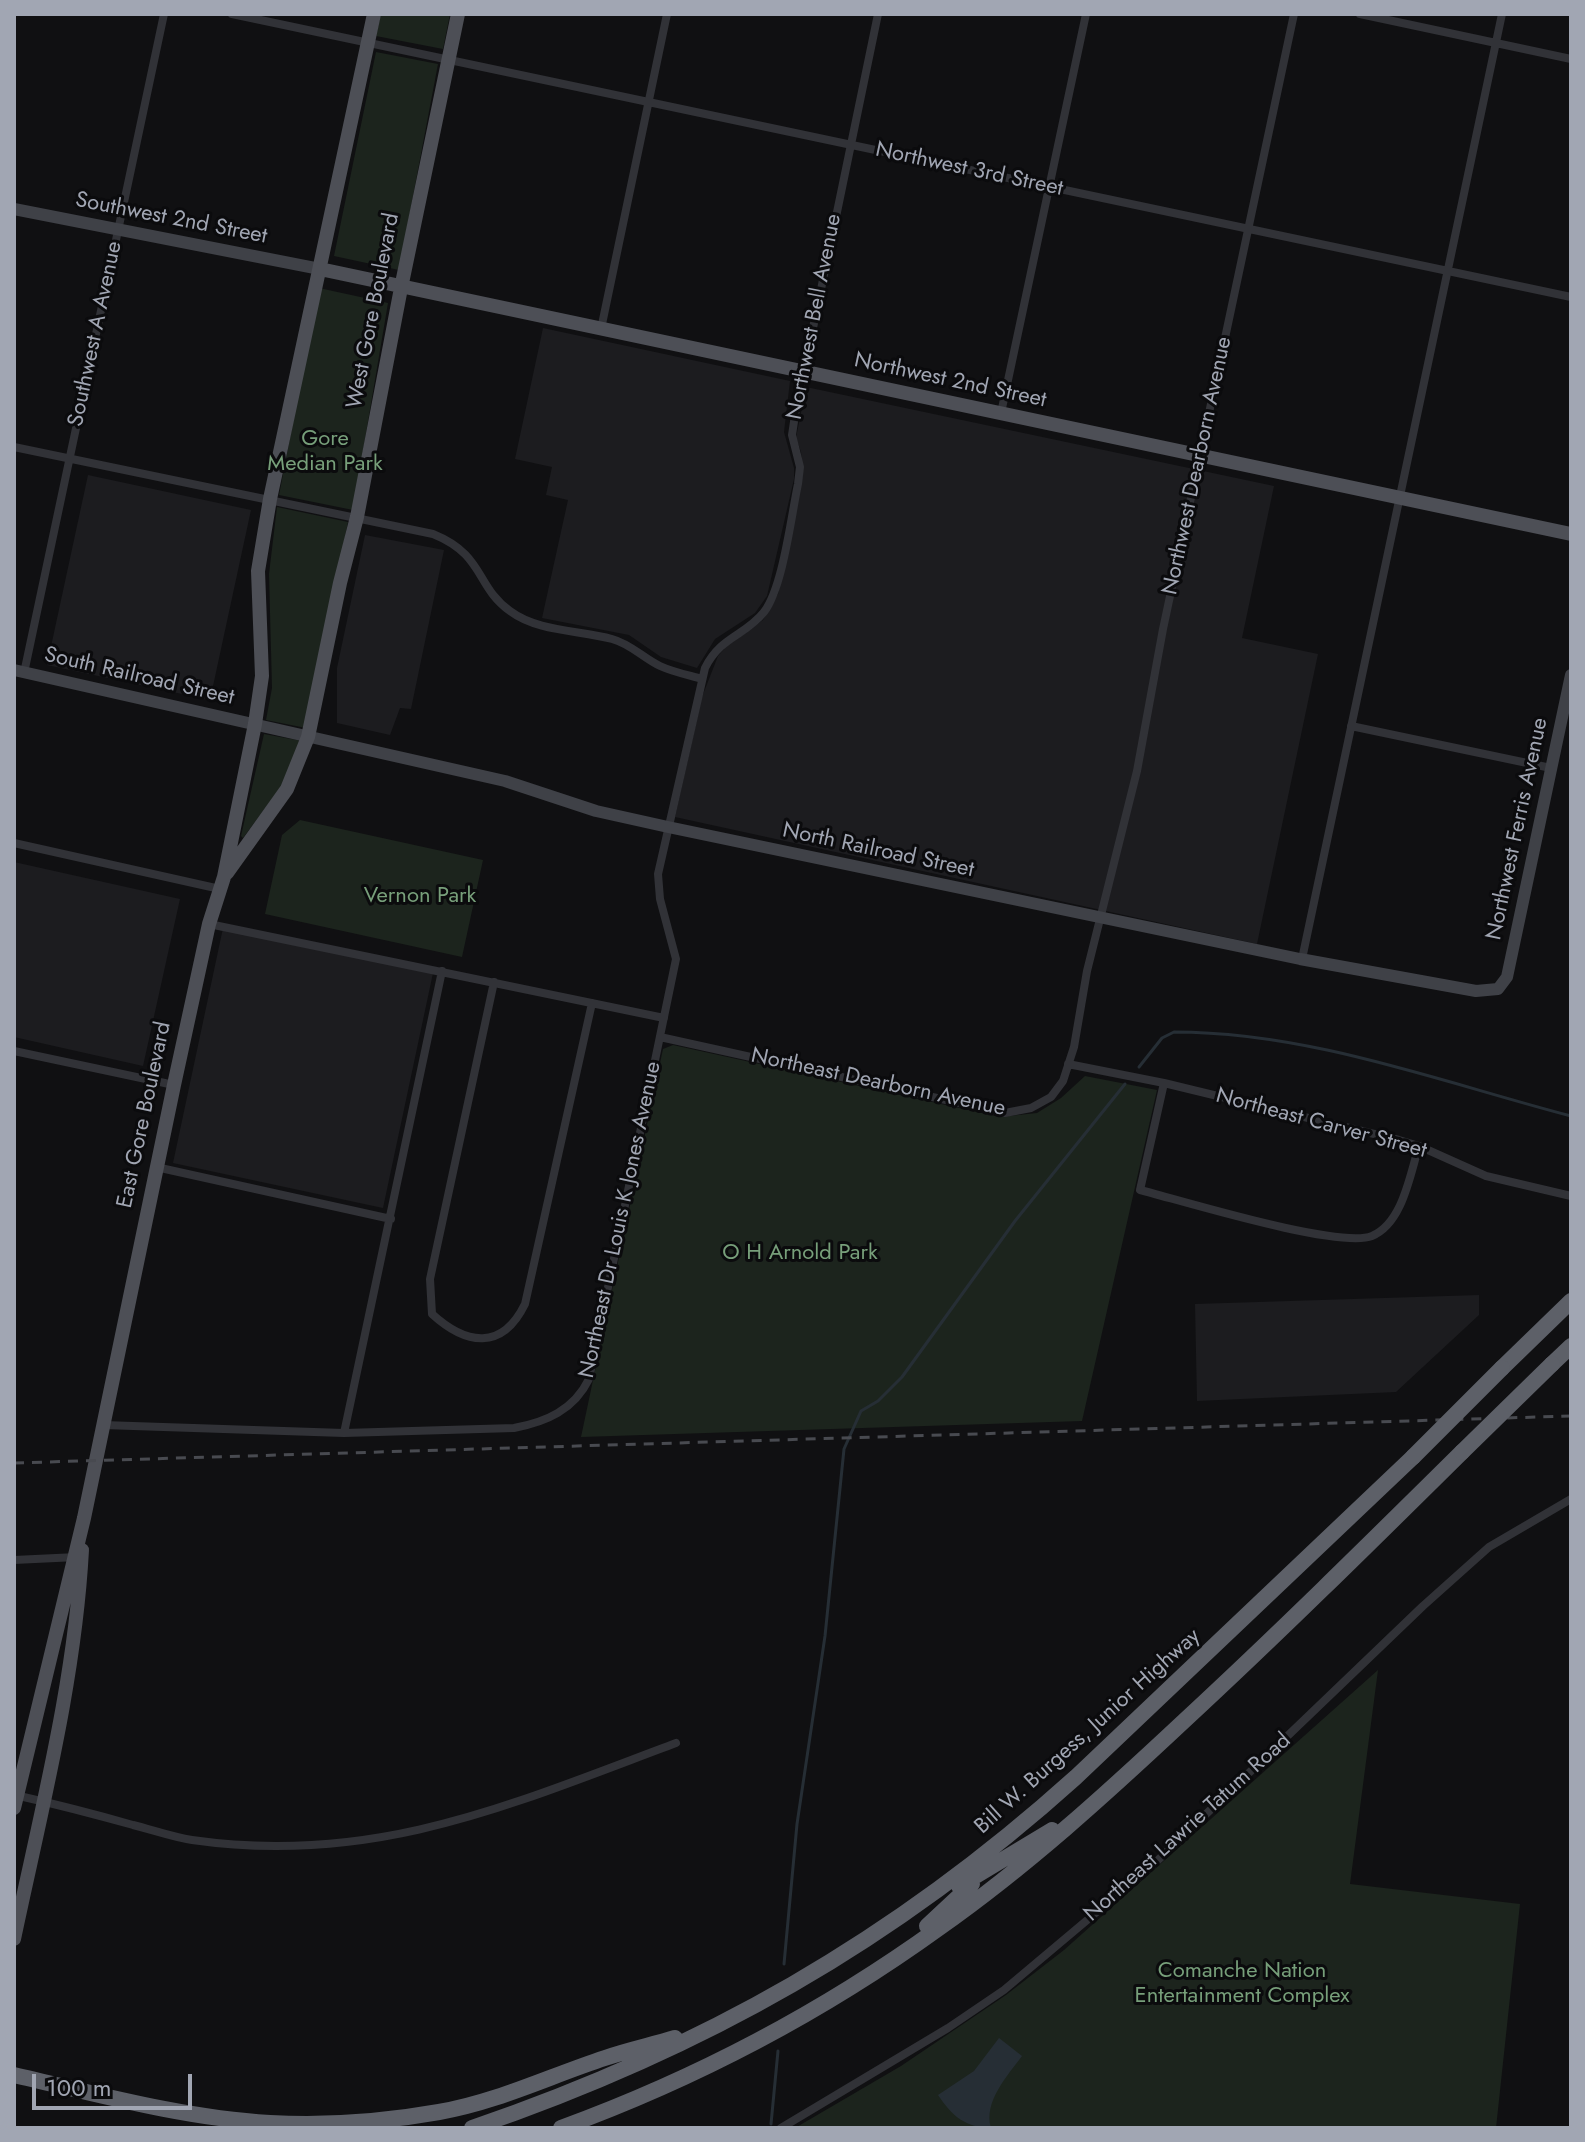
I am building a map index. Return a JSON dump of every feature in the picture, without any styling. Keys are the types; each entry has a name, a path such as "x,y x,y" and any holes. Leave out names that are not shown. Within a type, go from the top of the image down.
{"highway":[{"name":"Bill W. Burgess, Junior Highway","path":"472,2128 610,2076 719,2026 787,1990 869,1938 976,1863 1076,1777 1413,1457 1571,1301"},
{"path":"563,2128 734,2053 887,1964 995,1887 1098,1801 1292,1621 1571,1346"},
{"path":"887,1964 986,1871 1076,1777"},
{"path":"869,1938 986,1871 1098,1801"},
{"path":"14,2075 238,2120 354,2123 440,2112 477,2103 604,2058 719,2026"}],"main road":[{"path":"255,724 262,676 258,571 270,499 374,14"},
{"name":"West Gore Boulevard","path":"222,883 287,789 308,737 357,517 458,14"},
{"name":"Northwest 2nd Street","path":"320,269 1571,534"},
{"name":"East Gore Boulevard","path":"15,1799 78,1557 156,1167 209,924 222,883 255,724"},
{"name":"East Gore Boulevard","path":"14,1939 43,1801 80,1596 78,1557"}],"street":[{"name":"Southwest A Avenue","path":"19,671 28,655 164,14"},
{"name":"Northwest 3rd Street","path":"232,14 1571,297"},
{"path":"601,329 667,14"},
{"name":"Northwest Bell Avenue","path":"664,1018 676,959 660,899 658,874 668,827 702,679 712,654 726,640 754,622 764,611 775,588 798,484 800,467 792,435 803,372 878,14"},
{"path":"1000,414 1086,14"},
{"name":"Northwest Dearborn Avenue","path":"1101,918 1137,771 1199,457 1294,14"},
{"path":"1360,14 1571,59"},
{"path":"1302,959 1502,14"},
{"name":"Southwest 2nd Street","path":"14,209 320,269"},
{"path":"14,447 433,534 451,541 472,560 500,602 523,619 627,644 657,665 702,679"},
{"name":"South Railroad Street","path":"19,671 255,724"},
{"name":"Northwest Ferris Avenue","path":"1498,989 1507,977 1571,675"},
{"name":"North Railroad Street","path":"255,724 505,781 596,811 668,827 1302,959 1476,991 1498,989"},
{"path":"1351,726 1551,768"},
{"path":"14,843 222,883"},
{"name":"Northeast Dearborn Avenue","path":"660,1037 1005,1113 1031,1108 1051,1097 1063,1081 1101,918"},
{"path":"209,924 664,1018"},
{"path":"344,1433 442,971"},
{"path":"494,982 430,1279 432,1314 449,1330 467,1337 496,1337 516,1323 525,1304 592,1003"},
{"name":"Northeast Dr Louis K Jones Avenue","path":"103,1425 344,1433 514,1428 536,1424 554,1416 581,1395 589,1379 664,1018"},
{"path":"14,1051 174,1085"},
{"name":"Northeast Carver Street","path":"1068,1064 1164,1083 1419,1146 1486,1176 1571,1196"},
{"path":"1164,1083 1140,1190 1300,1231 1351,1239 1374,1235 1392,1219 1419,1146"},
{"path":"156,1167 391,1219"},
{"name":"Northeast Lawrie Tatum Road","path":"781,2128 935,2036 1004,1990 1155,1863 1423,1606 1489,1547 1571,1499"},
{"path":"14,1560 78,1557"},
{"path":"15,1799 43,1801 189,1840 262,1848 338,1845 465,1820 676,1743"}],"shaded area":[{"path":"543,328 790,381 784,432 794,479 767,596 755,613 715,639 697,668 661,657 629,635 542,618 568,500 546,495 552,467 515,459"},
{"path":"806,387 1274,486 1242,638 1318,654 1257,944 675,817 702,697 718,656 763,620 778,594 803,473 796,438"},
{"path":"88,475 251,510 210,700 47,665"},
{"path":"365,535 444,550 411,709 400,708 390,735 337,723 337,668"},
{"path":"14,862 180,899 143,1066 14,1037"},
{"path":"223,928 433,973 383,1208 173,1163"},
{"path":"1479,1295 1479,1315 1396,1392 1197,1401 1195,1304"},
{"path":"999,2038 1022,2056 1004,2080 990,2108 991,2128 974,2126 954,2115 938,2095 974,2071"}],"green space":[{"path":"381,14 450,14 443,49 376,36"},
{"path":"376,52 438,64 399,270 334,256"},
{"name":"Gore Median Park","path":"319,288 388,303 353,510 279,495"},
{"name":"Gore Median Park","path":"277,507 348,522 306,728 266,720 272,688 269,574"},
{"path":"264,734 302,741 283,784 243,838 241,836"},
{"name":"Vernon Park","path":"300,820 483,860 462,957 265,914 282,835"},
{"name":"O H Arnold Park","path":"673,1045 1000,1117 1037,1113 1061,1098 1085,1076 1157,1090 1082,1421 581,1437 663,1049"},
{"name":"Comanche Nation Entertainment Complex","path":"1378,1670 1350,1884 1520,1904 1496,2128 795,2128 901,2066 1006,1995 1064,1950"}],"waterway":[{"path":"1139,1067 1162,1038 1174,1032 1225,1034 1275,1040 1375,1061 1571,1116"},
{"path":"784,1964 797,1824 825,1636 844,1449 861,1411 878,1401 902,1377 1015,1221 1125,1084"},
{"path":"771,2124 778,2051"}],"railway":[{"path":"14,1463 1571,1416"}]}
